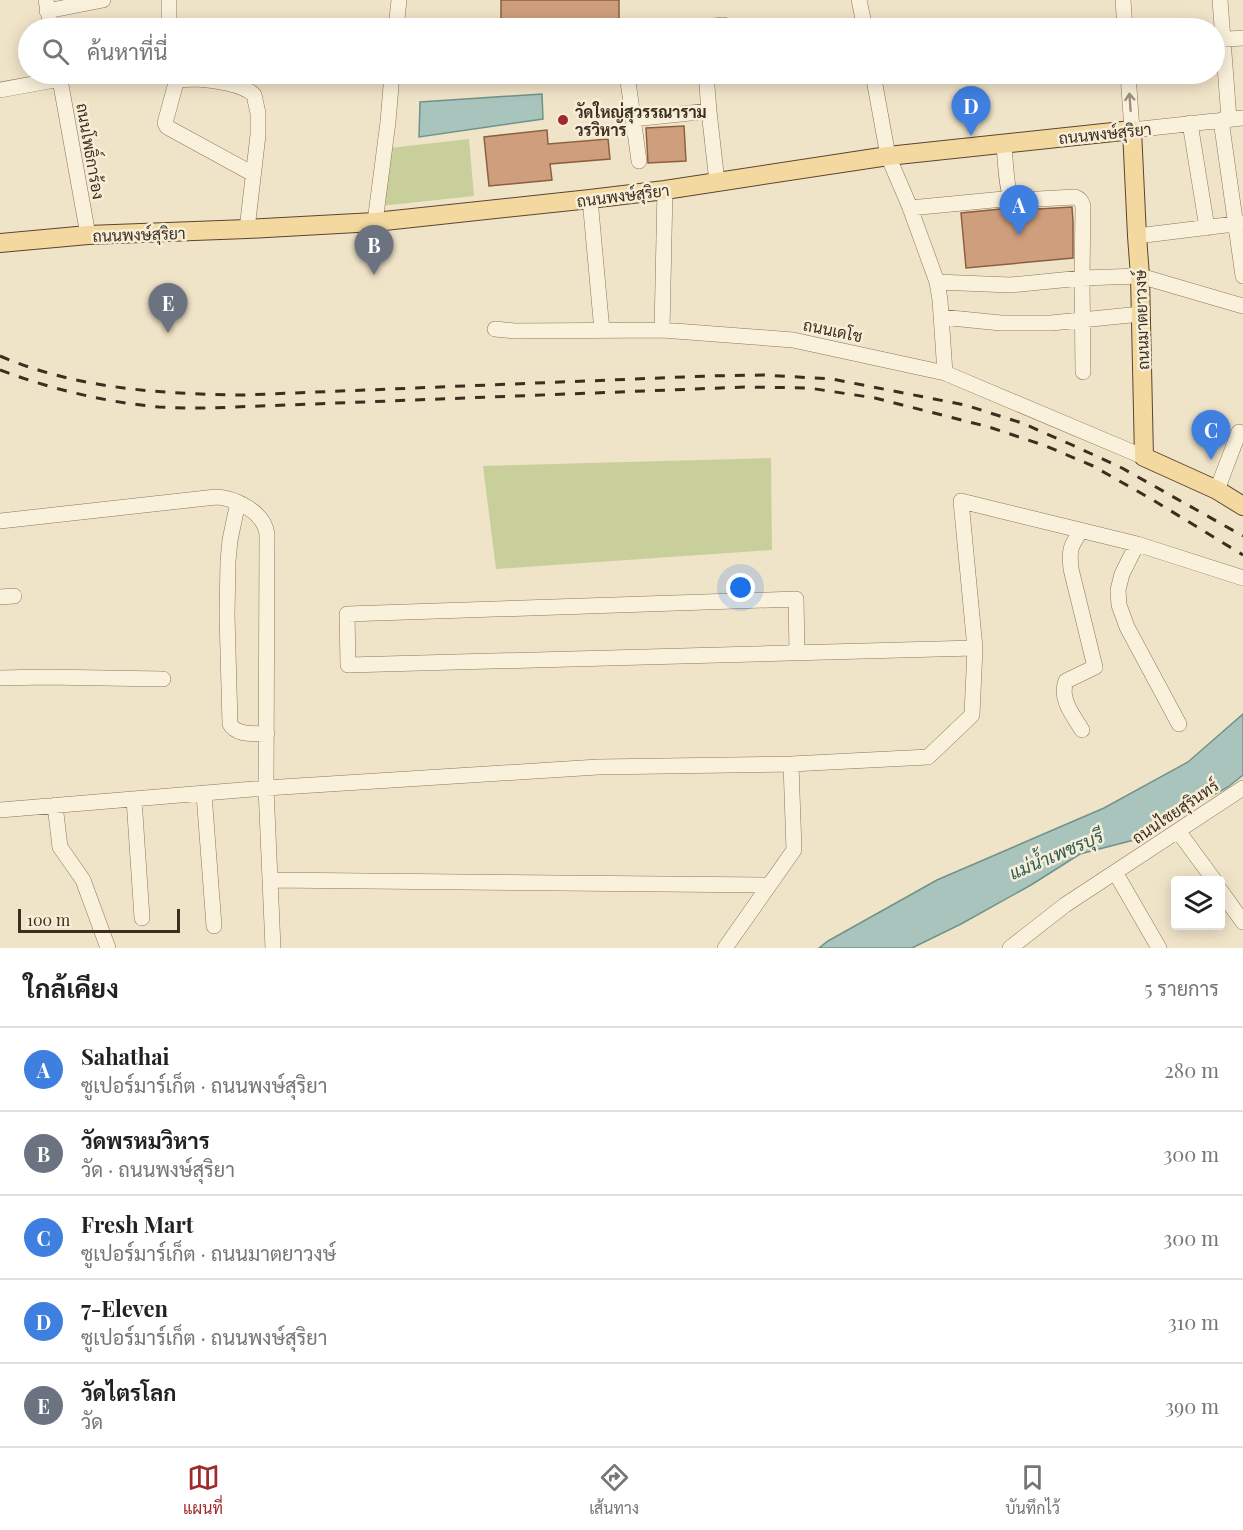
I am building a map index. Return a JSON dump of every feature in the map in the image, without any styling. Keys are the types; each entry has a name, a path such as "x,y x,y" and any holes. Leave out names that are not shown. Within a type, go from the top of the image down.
{"main road":[{"name":"ถนนพงษ์สุริยา","path":"0,243 88,236 375,222 665,190 888,156 1132,130"},
{"name":"ถนนมาตยาวงษ์","path":"1132,130 1140,276 1144,457"},
{"path":"1144,457 1217,490 1243,506"}],"street":[{"path":"47,5 103,0"},
{"path":"168,18 169,0"},
{"path":"397,18 399,0"},
{"path":"859,0 862,18"},
{"path":"1123,0 1124,18"},
{"path":"1220,0 1220,18"},
{"path":"1225,40 1243,38"},
{"path":"1225,80 1231,119 1243,276"},
{"path":"0,90 25,84"},
{"name":"ถนนโพธิ์การ้อง","path":"60,84 88,236"},
{"path":"173,84 165,123 167,127 253,174"},
{"path":"228,84 247,89 254,95 258,112 258,135 248,229"},
{"path":"375,222 391,84"},
{"path":"628,84 639,161"},
{"path":"707,84 717,182"},
{"path":"875,84 888,156 937,282 945,373"},
{"name":"ถนนมาตยาวงษ์","path":"1129,84 1132,130"},
{"path":"633,119 709,111"},
{"name":"ถนนพงษ์สุริยา","path":"1132,130 1231,119"},
{"path":"1190,123 1207,228"},
{"path":"1004,144 1008,186 1014,198"},
{"path":"662,330 665,190"},
{"path":"910,208 1014,198 1020,200 1075,197 1080,199 1083,206 1083,372"},
{"path":"590,199 602,331"},
{"path":"1137,236 1240,224"},
{"path":"937,282 1010,285 1082,278 1140,276 1243,306"},
{"path":"941,317 1001,323 1051,323 1141,314"},
{"name":"ถนนเดโช","path":"495,329 515,331 662,330 792,340 945,373 1144,457"},
{"path":"1217,490 1239,432"},
{"path":"0,521 216,497 238,502 262,521 267,529 266,788 273,948"},
{"path":"0,810 266,788 598,767 791,764 928,757 972,715 975,648 961,501 1137,544 1243,578"},
{"path":"238,502 228,561 230,724 238,732 267,734"},
{"path":"1081,531 1072,543 1070,560 1095,667 1067,680 1063,695 1082,730"},
{"path":"1137,544 1122,574 1118,590 1119,605 1127,627 1179,724"},
{"path":"797,652 796,599 347,614 348,665 975,648"},
{"path":"0,678 163,679"},
{"path":"725,948 794,850 791,764"},
{"name":"ถนนไชยสุรินทร์","path":"1010,948 1065,906 1243,788"},
{"path":"204,794 214,926"},
{"path":"134,799 142,918"},
{"path":"55,806 60,847 83,880 108,948"},
{"path":"1178,831 1211,876"},
{"path":"1115,872 1159,948"},
{"path":"270,880 769,885"},
{"path":"1225,896 1243,922"}],"green space":[{"path":"469,139 474,196 381,206 389,148"},
{"path":"771,458 772,550 496,569 483,466"}],"water":[{"path":"542,94 543,119 419,137 420,102"},
{"name":"แม่น้ำเพชรบุรี","path":"1243,714 1243,775 1228,787 1134,840 1080,854 1031,885 912,948 819,948 937,880 1104,808 1188,762"}],"building":[{"path":"501,0 619,0 619,18 501,18"},
{"path":"684,126 686,161 648,163 646,128"},
{"path":"547,130 548,144 608,139 610,159 550,164 552,180 489,186 484,137"},
{"path":"1072,207 1073,258 966,268 961,213 1011,208 1021,210"}],"railway":[{"path":"0,356 59,376 120,388 244,395 708,376 763,375 832,379 965,405 1022,423 1122,468 1243,536"},
{"path":"0,370 58,389 98,398 138,405 178,408 746,387 809,388 875,398 989,427 1046,446 1093,466 1243,555"}],"place":[{"name":"วัดใหญ่สุวรรณาราม วรวิหาร","path":"563,120"},
{"name":"7-Eleven","path":"971,136"},
{"name":"Sahathai","path":"1019,235"},
{"name":"วัดพรหมวิหาร","path":"374,275"},
{"name":"วัดไตรโลก","path":"168,333"},
{"name":"Fresh Mart","path":"1211,460"}]}
